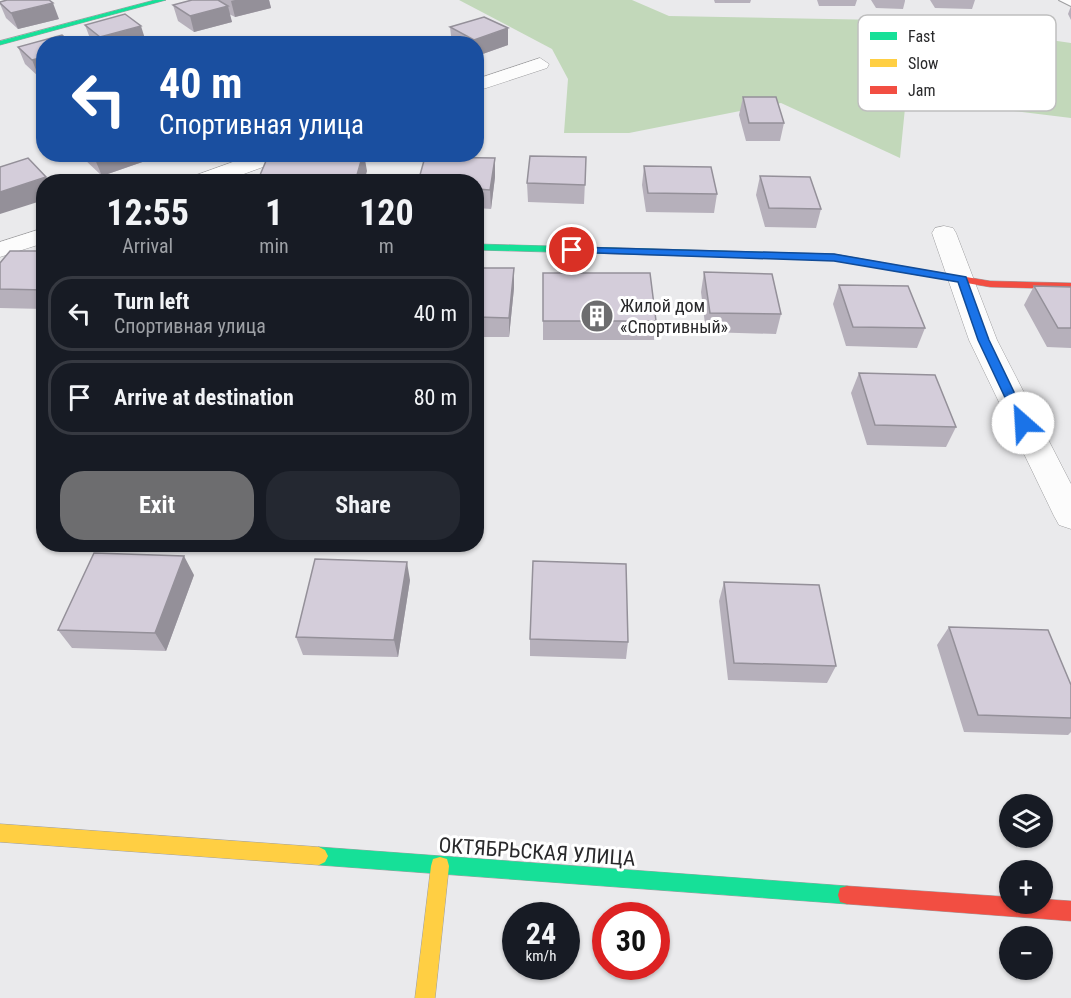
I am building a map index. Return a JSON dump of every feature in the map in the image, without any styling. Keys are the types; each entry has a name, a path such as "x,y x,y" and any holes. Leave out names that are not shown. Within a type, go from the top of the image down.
{"street":[{"path":"0,43 162,0"},
{"path":"484,83 540,63"},
{"path":"221,174 255,162"},
{"path":"944,233 983,340 1071,516"},
{"path":"0,250 36,238"},
{"path":"484,247 834,257 990,284 1071,286"},
{"name":"ОКТЯБРЬСКАЯ УЛИЦА","path":"0,833 1071,911"},
{"path":"425,998 440,866"}],"lane":[{"path":"1065,0 1071,3"}],"green space":[{"path":"459,0 632,0 669,16 858,20 858,111 905,111 900,158 781,103 629,133 564,133 568,79 552,49"},
{"path":"1056,41 1071,43 1071,118 1013,111 1056,111"}],"building":[{"path":"7,0 49,0 53,3 11,13 0,3"},
{"path":"192,0 218,0 228,6 190,16 173,5"},
{"path":"125,14 141,26 99,36 85,25"},
{"path":"484,17 508,28 484,36 467,36 450,27"},
{"path":"36,42 36,59 32,60 18,47"},
{"path":"743,97 776,97 784,123 749,123"},
{"path":"530,156 586,157 585,185 527,183"},
{"path":"28,158 43,174 36,174 36,180 0,192 0,167"},
{"path":"484,158 495,158 490,190 484,190 484,174 420,174 424,162 484,162"},
{"path":"266,162 361,162 357,174 260,174"},
{"path":"644,166 711,167 717,194 648,193"},
{"path":"760,176 810,177 821,209 769,208"},
{"path":"10,251 36,251 36,290 0,289 0,263"},
{"path":"484,268 514,268 509,318 484,317"},
{"path":"704,272 772,274 781,314 710,313"},
{"path":"543,273 650,273 656,321 543,321"},
{"path":"839,285 908,286 925,328 853,327"},
{"path":"1034,286 1071,287 1071,328 1058,328"},
{"path":"859,373 935,375 956,427 875,425"},
{"path":"94,553 184,556 155,633 58,630"},
{"path":"315,559 407,562 394,640 296,637"},
{"path":"533,561 626,564 628,642 530,639"},
{"path":"724,582 819,585 836,666 734,663"},
{"path":"949,627 1048,630 1071,685 1071,718 978,715"}],"traffic: fast":[{"path":"0,43 163,0"},
{"path":"484,247 834,257 918,272"},
{"path":"319,856 847,895"}],"traffic: slow":[{"path":"0,833 319,856"},
{"path":"425,998 440,866"}],"traffic: jam":[{"path":"918,272 990,284 1071,286"},
{"path":"847,895 1071,911"}],"place":[{"name":"Жилой дом «Спортивный»","path":"597,316"}],"route":[{"path":"572,250 834,257 962,279 983,340 1023,423"}]}
